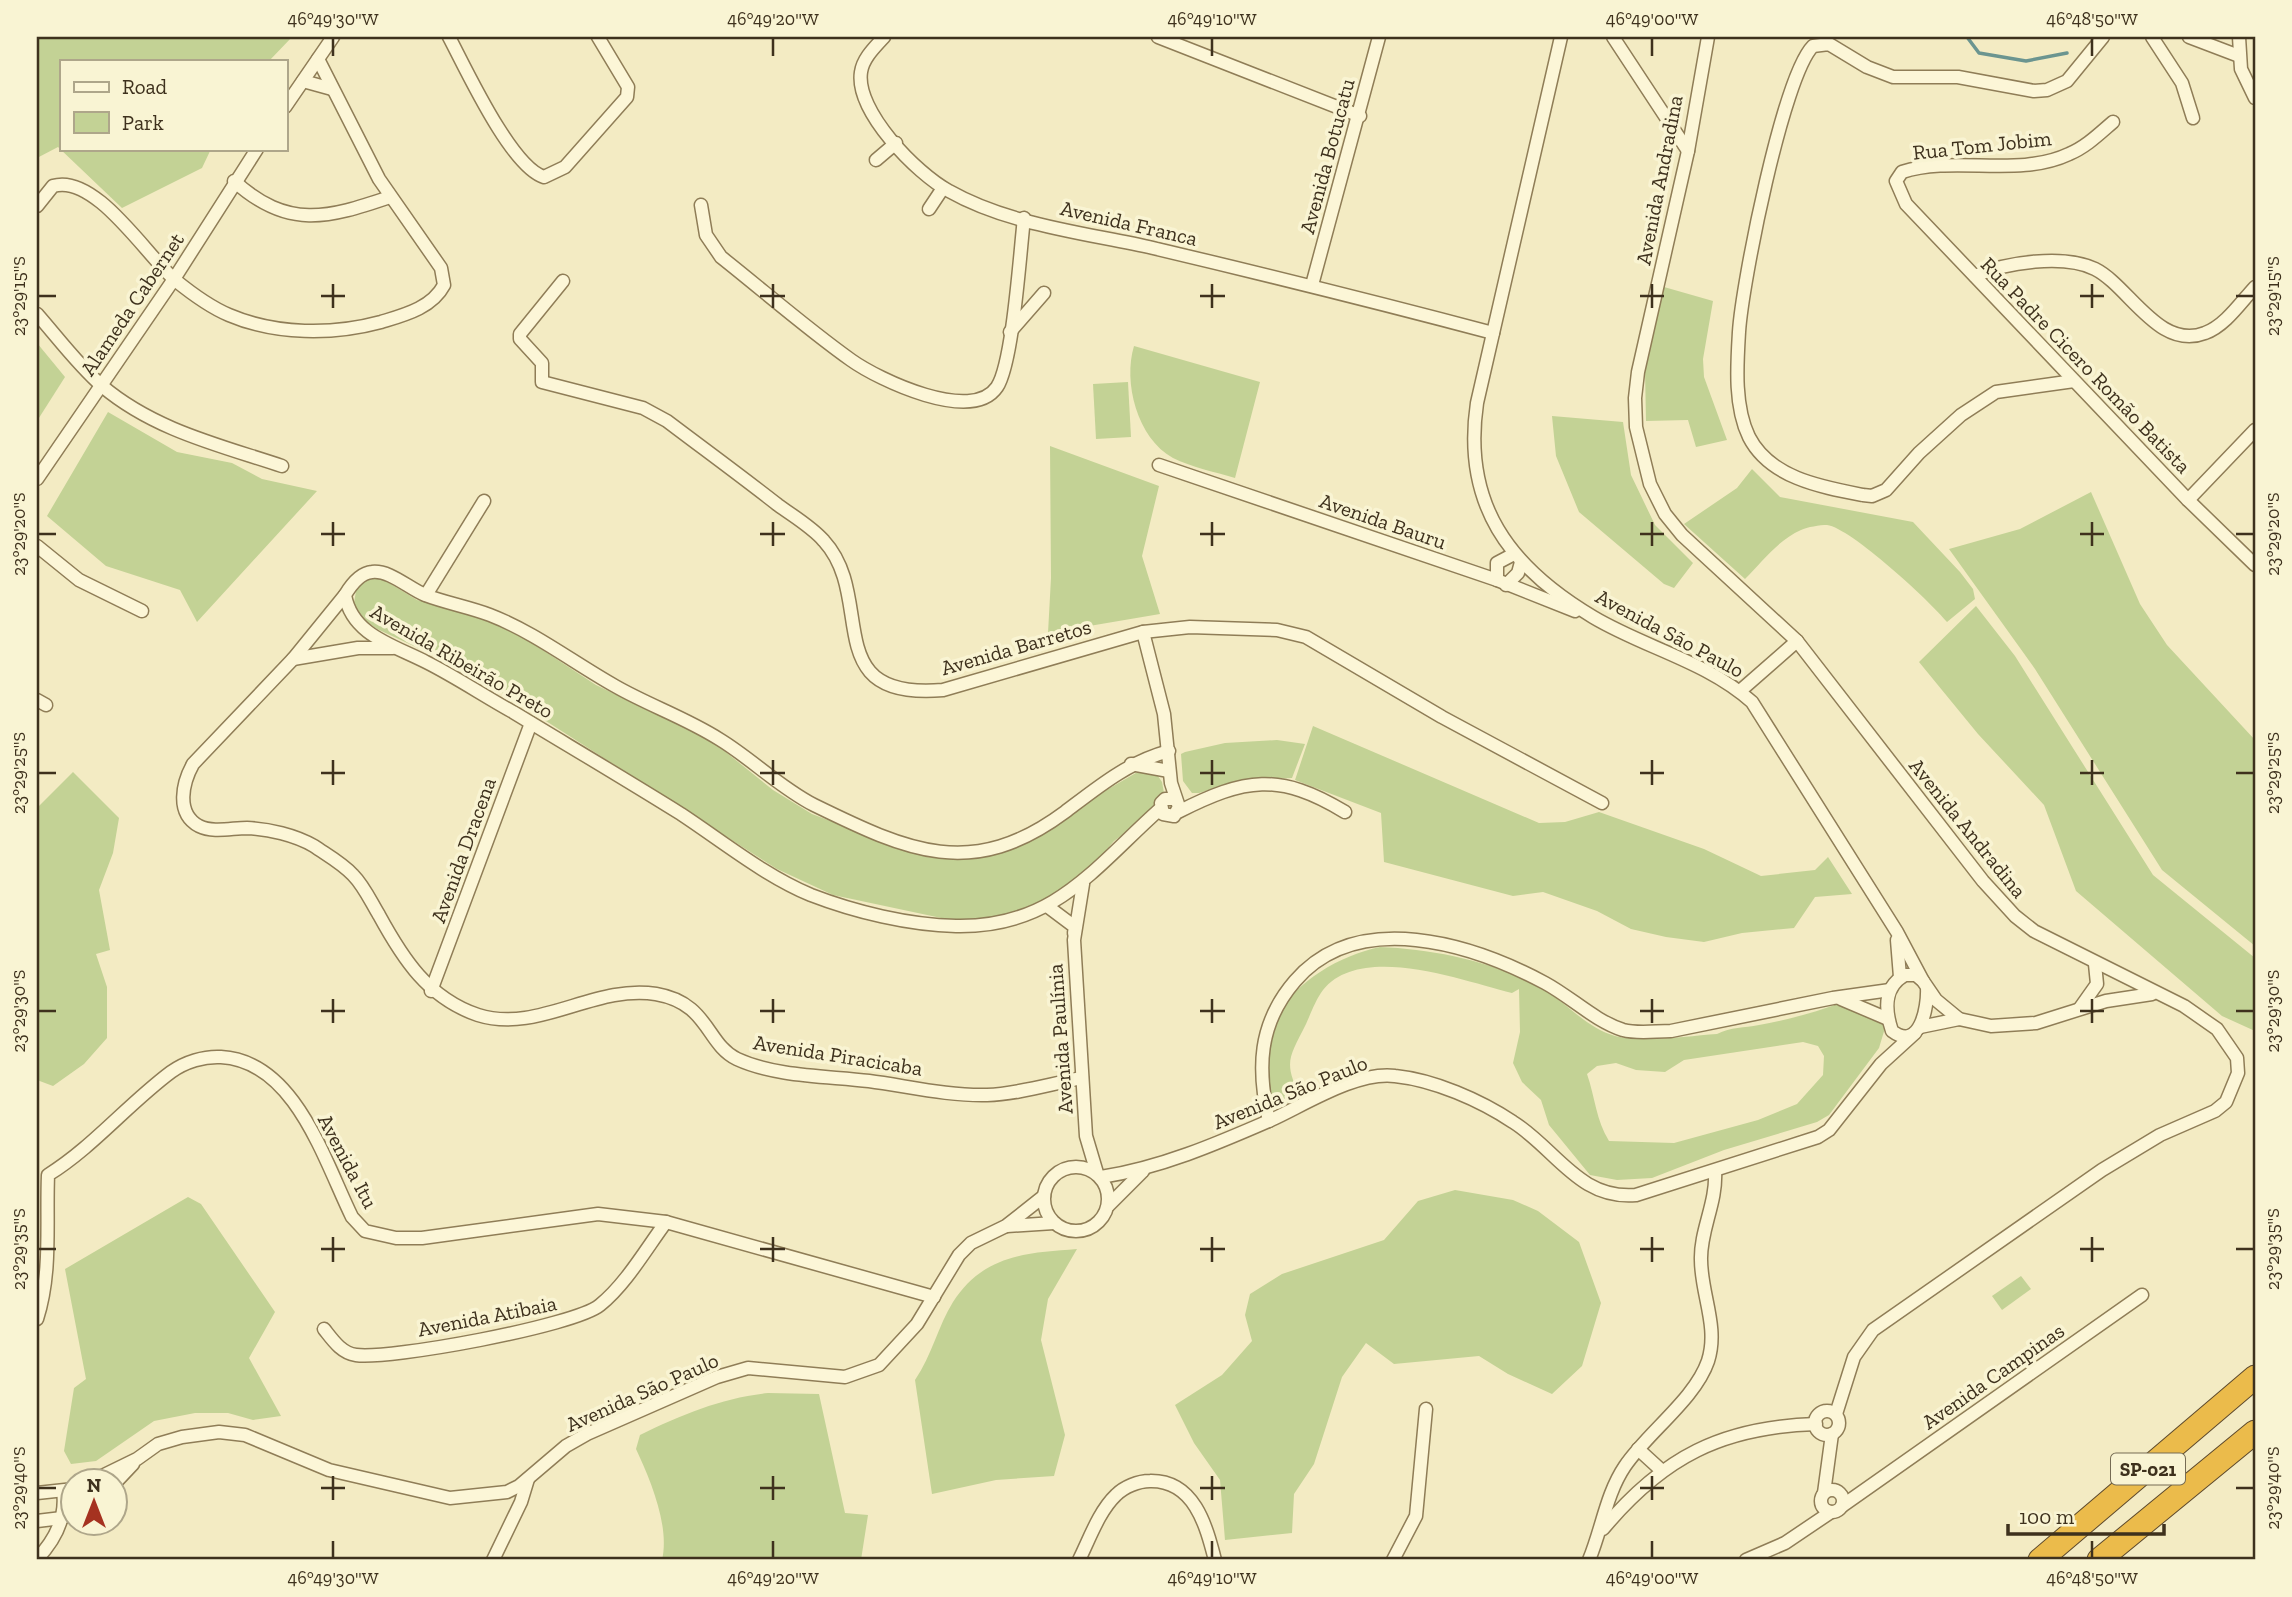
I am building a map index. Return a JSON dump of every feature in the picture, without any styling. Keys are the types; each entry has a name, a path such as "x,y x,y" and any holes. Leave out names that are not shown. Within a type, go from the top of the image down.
{"highway":[{"name":"SP-021","path":"2040,1560 2255,1377"},
{"name":"SP-021","path":"2099,1560 2255,1432"}],"street":[{"path":"287,104 333,37"},
{"path":"449,37 508,143 535,174 553,175 565,167 627,97 628,87 598,37"},
{"name":"Avenida Franca","path":"884,37 864,61 860,80 869,107 895,143 943,188 979,206 1312,285 1493,333"},
{"path":"1158,37 1360,116"},
{"name":"Avenida Botucatu","path":"1312,285 1360,116 1379,37"},
{"name":"Avenida São Paulo","path":"1561,37 1477,403 1474,464 1489,513 1517,558 1533,575 1593,617 1717,676 1740,691 1770,726 1897,932 1925,984 1959,1019"},
{"path":"1613,37 1688,151"},
{"name":"Avenida Andradina","path":"1708,37 1688,151 1634,398 1642,456 1650,484 1665,514 1682,535 1797,641 1983,881 2015,916 2034,930 2095,964 2184,1006 2217,1029 2229,1042 2237,1058 2238,1073 2226,1101 2215,1111 2160,1135 2102,1170 1873,1330 1854,1357 1836,1414"},
{"path":"2074,381 1996,392 1961,415 1919,453 1886,490 1872,496 1863,495 1788,475 1772,465 1757,449 1742,416 1739,332 1778,137 1802,60 1812,46 1829,44 1867,67 1893,78 1970,78 2034,91 2059,86 2067,80 2103,37"},
{"path":"2152,37 2182,83 2193,118"},
{"path":"2189,37 2239,56"},
{"path":"2239,37 2241,69 2255,98"},
{"path":"37,205 53,186 74,185 98,200 174,279 227,315 285,330 364,327 404,315 429,303 440,293 444,277 390,197 318,59"},
{"path":"303,81 332,89"},
{"name":"Rua Tom Jobim","path":"1897,186 1898,177 1913,169 2048,161 2069,154 2113,122"},
{"path":"876,160 895,143"},
{"name":"Alameda Cabernet","path":"37,479 174,279 234,181 256,150"},
{"path":"234,181 266,206 287,214 313,217 338,215 390,197"},
{"name":"Rua Padre Cicero Romão Batista","path":"1897,186 1906,204 2188,500 2255,565"},
{"path":"929,209 943,188"},
{"path":"701,205 706,235 721,257 853,361 895,383 936,398 978,401 989,396 998,385 1010,332 1024,218"},
{"path":"1975,276 2005,264 2078,263 2111,280 2161,326 2173,333 2188,335 2203,334 2216,327 2255,286"},
{"name":"Avenida Barretos","path":"563,281 520,334 520,338 542,363 543,383 643,408 667,421 822,538 841,567 858,650 870,672 890,685 918,692 943,690 1143,632 1207,627 1277,630 1306,637 1442,717 1602,803"},
{"path":"1010,332 1044,293"},
{"path":"37,314 101,385 150,418 181,434 282,466"},
{"path":"2188,500 2255,430"},
{"name":"Avenida Bauru","path":"1159,465 1501,582 1593,617"},
{"path":"426,596 484,500"},
{"path":"37,546 79,580 142,611"},
{"path":"1517,558 1518,573 1501,582 1497,563 1517,558"},
{"name":"Avenida Ribeirão Preto","path":"1169,751 1131,764 1047,825 1013,842 987,852 957,855 933,853 876,832 788,791 719,739 617,688 500,620 426,596 379,572 369,572 358,578 345,595 354,620 369,634 399,648 602,764 788,883 810,894 895,918 956,926 1013,919 1046,905 1083,884 1139,829 1171,806 1198,802 1237,788 1268,783 1313,793 1345,812"},
{"name":"Avenida Piracicaba","path":"345,595 293,659 193,764 182,789 188,813 198,825 206,828 251,828 287,835 308,843 332,859 362,887 398,948 432,991 453,1005 497,1020 535,1016 621,994 659,995 698,1013 726,1052 739,1059 797,1072 986,1095 1082,1078"},
{"path":"1143,632 1164,714 1169,751 1171,806"},
{"path":"1740,691 1797,641"},
{"path":"293,659 358,648 399,648"},
{"name":"Avenida Dracena","path":"432,991 531,723"},
{"path":"1131,764 1170,777"},
{"name":"Avenida Paulínia","path":"1074,940 1083,884"},
{"name":"Avenida Paulínia","path":"1046,905 1062,914 1074,927 1086,1136 1099,1175"},
{"name":"Avenida São Paulo","path":"1897,932 1900,977"},
{"path":"1269,1121 1260,1066 1263,1039 1282,995 1302,973 1325,955 1371,940 1401,938 1433,942 1480,955 1544,982 1623,1030 1671,1031 1833,998 1890,990"},
{"path":"2080,1008 2097,984 2095,964"},
{"path":"1890,1025 1890,990 1900,977 1916,975 1925,984 1927,1007 1918,1030"},
{"path":"1833,998 1890,1025 1900,1036 1959,1019 2013,1026 2056,1018 2080,1008 2154,993"},
{"name":"Avenida São Paulo","path":"1881,1064 1890,1025"},
{"name":"Avenida São Paulo","path":"1099,1175 1143,1170 1269,1121 1360,1080 1391,1075 1451,1092 1506,1118 1586,1185 1602,1193 1636,1195 1818,1137 1829,1130 1881,1064 1918,1030"},
{"name":"Avenida Itu","path":"37,1319 46,1279 42,1172 72,1160 93,1137 173,1071 210,1057 259,1066 281,1084 296,1103 352,1217 365,1231 387,1237 422,1238 598,1214 666,1222 934,1297"},
{"name":"Avenida Paulínia","path":"1073,1166 1086,1136"},
{"path":"1073,1166 1099,1175 1108,1190 1109,1205 1105,1214 1091,1228 1072,1231 1054,1223 1048,1215 1044,1196 1053,1176 1073,1166"},
{"name":"Avenida São Paulo","path":"1109,1205 1143,1170"},
{"path":"1589,1560 1602,1529 1614,1485 1638,1450 1692,1388 1707,1362 1712,1341 1700,1259 1716,1190 1716,1171"},
{"name":"Avenida São Paulo","path":"129,1468 158,1444 182,1437 245,1435 352,1476 450,1498 492,1496 519,1486 566,1446 587,1434 717,1377 748,1368 828,1376 859,1374 879,1364 896,1349 934,1297 959,1255 979,1238 1006,1226 1044,1196"},
{"name":"Avenida Atibaia","path":"324,1329 339,1346 357,1356 404,1351 562,1323 599,1306 666,1222"},
{"name":"Avenida São Paulo","path":"1006,1226 1054,1223"},
{"name":"Avenida Campinas","path":"1746,1560 1803,1532 1832,1500 1866,1488 2143,1295"},
{"path":"1393,1560 1416,1516 1426,1409"},
{"path":"1832,1434 1821,1433 1815,1424 1816,1418 1825,1411 1836,1414 1839,1425 1832,1434 1823,1478 1832,1500"},
{"path":"1602,1529 1643,1484 1679,1457 1742,1432 1815,1424"},
{"path":"1638,1450 1661,1470"},
{"name":"Avenida São Paulo","path":"119,1468 138,1459"},
{"path":"493,1560 528,1479"},
{"path":"1079,1560 1116,1494 1144,1481 1161,1481 1181,1491 1196,1506 1215,1560"},
{"path":"37,1493 60,1491"},
{"path":"492,1496 514,1514"},
{"path":"37,1521 60,1517"},
{"path":"37,1559 60,1528"}],"green space":[{"path":"37,37 292,37 270,60 60,60 60,149 58,147 37,158"},
{"path":"61,150 211,150 202,168 122,208"},
{"path":"1664,287 1713,301 1703,359 1704,377 1727,440 1696,447 1688,420 1646,421 1645,371"},
{"path":"37,343 65,377 37,421"},
{"path":"1134,346 1260,382 1235,478 1173,458 1150,437 1136,408 1132,392 1130,376"},
{"path":"1128,382 1131,437 1096,439 1093,384"},
{"path":"108,412 177,452 232,463 262,479 317,491 197,622 180,590 106,566 47,516"},
{"path":"1552,416 1623,422 1631,475 1655,525 1693,563 1674,588 1664,584 1579,512 1556,456"},
{"path":"1050,446 1159,486 1142,556 1160,614 1048,633 1051,578"},
{"path":"1752,469 1780,497 1913,522 1960,572 1973,589 1975,599 1947,622 1908,583 1871,552 1838,529 1827,525 1807,528 1785,539 1745,579 1684,524 1737,488"},
{"path":"2091,492 2140,604 2167,645 2255,740 2255,946 2162,870 2035,669 1949,549 2020,529"},
{"path":"381,578 417,600 487,619 529,641 596,685 712,741 773,790 812,814 926,857 953,859 973,856 1098,795 1141,770 1156,773 1162,782 1164,793 1144,819 1114,841 1089,871 1034,906 996,919 946,919 833,895 777,869 468,671 377,629 360,617 354,603 356,591 365,580"},
{"path":"1976,606 2015,656 2153,875 2255,958 2255,1031 2222,1016 2076,891 2044,805 1978,734 1919,662"},
{"path":"1313,726 1539,823 1565,822 1599,812 1704,849 1761,876 1815,870 1828,857 1852,894 1815,897 1794,928 1742,933 1704,942 1631,929 1597,911 1543,892 1513,896 1384,862 1381,813 1295,780"},
{"path":"1277,740 1305,744 1292,778 1242,780 1199,793 1192,793 1183,781 1181,754 1185,752 1225,743"},
{"path":"73,772 119,818 113,853 99,890 110,950 96,954 107,987 107,1038 84,1064 53,1086 37,1080 37,808"},
{"path":"1380,947 1400,948 1443,954 1486,965 1526,980 1595,1027 1626,1038 1717,1034 1790,1018 1840,1003 1880,1017 1885,1028 1879,1048 1829,1115 1817,1122 1724,1150 1652,1178 1617,1180 1590,1175 1549,1125 1541,1100 1522,1082 1513,1063 1520,1032 1519,989 1512,993 1441,974 1387,967 1362,969 1340,976 1320,994 1292,1053 1290,1068 1301,1098 1290,1103 1274,1102 1269,1089 1267,1066 1268,1043 1275,1022 1286,1003 1301,987 1319,973 1359,953","holes":["1803,1042 1818,1046 1824,1056 1823,1075 1797,1104 1758,1120 1674,1143 1609,1141 1598,1117 1587,1074 1597,1066 1616,1063 1636,1070 1665,1072 1684,1060"]},
{"path":"1455,1190 1513,1200 1538,1211 1579,1242 1601,1303 1582,1366 1552,1394 1508,1374 1479,1356 1394,1364 1366,1343 1342,1377 1314,1464 1294,1494 1292,1533 1225,1540 1220,1480 1194,1443 1175,1405 1222,1375 1252,1341 1245,1315 1250,1294 1282,1274 1384,1240 1418,1201"},
{"path":"188,1197 201,1204 275,1312 249,1358 281,1416 253,1420 228,1413 195,1413 154,1421 96,1461 71,1464 64,1451 74,1388 86,1379 65,1269"},
{"path":"1077,1249 1048,1299 1041,1340 1065,1435 1054,1476 996,1480 932,1494 915,1380 953,1302 965,1286 993,1265 1024,1255"},
{"path":"2021,1276 2031,1289 2002,1310 1992,1296"},
{"path":"768,1393 819,1394 845,1513 868,1515 861,1560 662,1560 664,1547 661,1518 636,1449 640,1435 703,1408"}],"waterway":[{"path":"1967,37 1979,53 2026,61 2067,53"}]}
